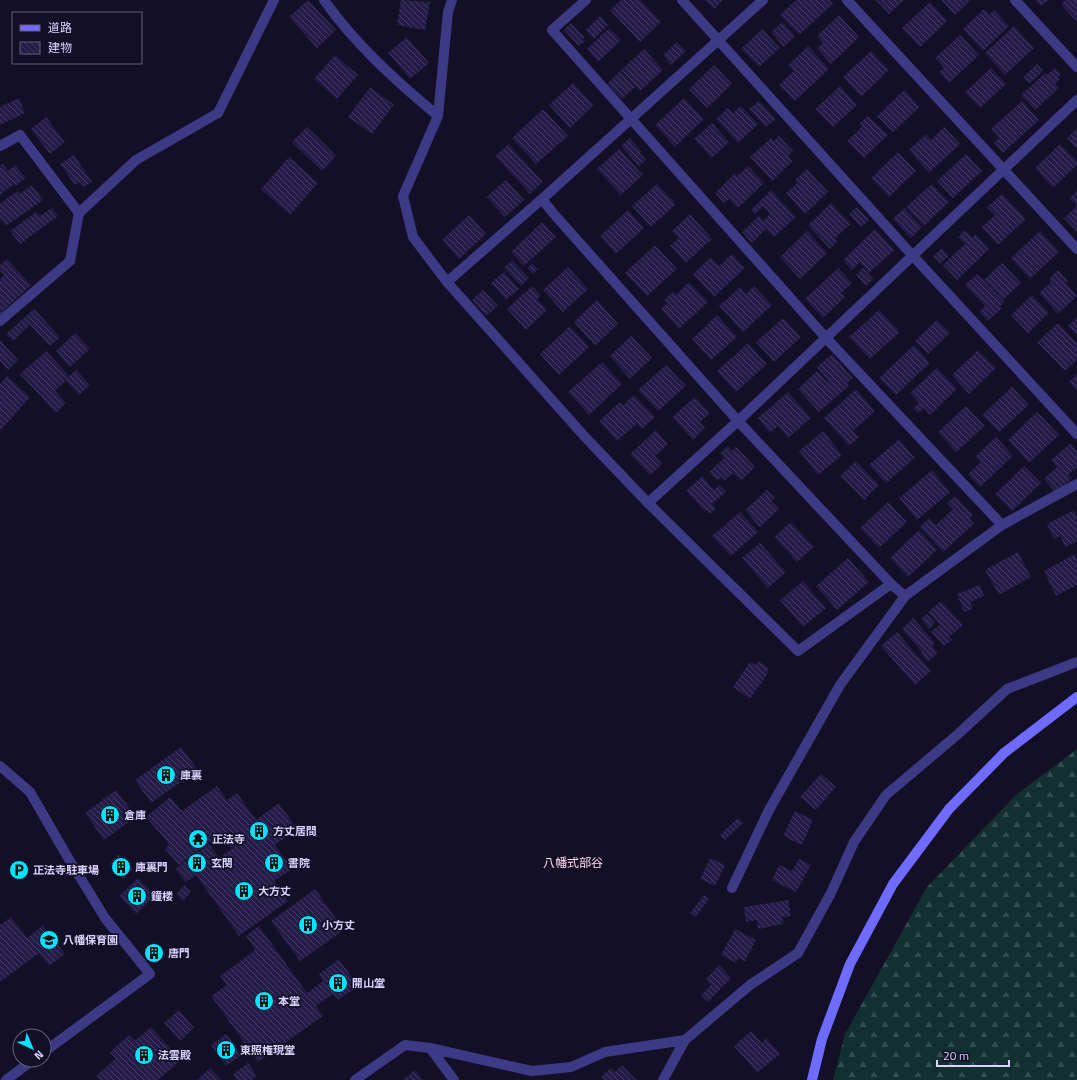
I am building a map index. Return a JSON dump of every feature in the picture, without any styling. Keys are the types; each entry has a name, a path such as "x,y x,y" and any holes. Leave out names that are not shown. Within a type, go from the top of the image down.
{"street":[{"path":"0,321 70,261 79,213 136,160 218,113 274,0"},
{"path":"324,0 342,26 400,84 438,116"},
{"path":"452,0 448,12 438,116 404,196 413,237 448,282 585,437 648,503 798,651 891,584"},
{"path":"586,0 552,30 826,338 1002,525"},
{"path":"682,0 718,42 1077,434"},
{"path":"448,282 632,120 763,0"},
{"path":"847,0 1005,169 1077,249"},
{"path":"1015,0 1077,67"},
{"path":"648,503 738,422 1077,100"},
{"path":"0,146 20,135 79,213"},
{"path":"542,200 738,422 891,584 905,596"},
{"path":"732,888 768,810 840,685 905,596 1002,525 1077,484"},
{"path":"663,1080 685,1040 750,985 798,952 831,894 854,842 886,795 957,735 1007,689 1077,662"},
{"path":"812,1080 822,1040 850,964 893,884 949,809 1004,754 1077,697"},
{"path":"0,766 30,792 105,918 150,974 52,1046"},
{"path":"355,1080 405,1045 430,1048 532,1071 571,1067 605,1052 685,1040"},
{"path":"430,1048 454,1080"},
{"path":"6,1080 22,1068"}],"green space":[{"path":"1077,749 1077,1080 833,1080 845,1034 927,887 1018,793"}],"building":[{"path":"308,0 336,30 317,48 289,17"},
{"path":"401,0 430,2 425,30 397,25"},
{"path":"621,0 640,0 661,22 640,42 610,10"},
{"path":"705,0 723,0 714,9"},
{"path":"796,0 830,0 833,4 799,35 780,15"},
{"path":"876,0 904,0 889,14"},
{"path":"941,0 971,0 955,15"},
{"path":"1035,0 1048,0 1041,6"},
{"path":"1065,0 1077,0 1077,22 1061,4"},
{"path":"930,2 947,21 920,47 902,28"},
{"path":"984,9 989,15 994,10 1009,26 983,51 963,29"},
{"path":"839,15 859,37 831,64 817,48 823,43 817,36"},
{"path":"600,16 608,25 594,39 586,30"},
{"path":"782,22 795,36 784,47 771,32"},
{"path":"571,23 584,37 583,39 585,41 579,46 564,30"},
{"path":"1014,26 1034,48 1005,75 985,53"},
{"path":"609,28 621,40 598,62 587,49"},
{"path":"762,29 780,48 759,67 741,49"},
{"path":"960,35 979,55 949,83 939,72 944,68 935,58"},
{"path":"407,37 429,63 410,79 388,53"},
{"path":"677,42 686,51 671,65 663,55"},
{"path":"808,46 829,69 795,101 779,85 794,71 788,65"},
{"path":"644,49 663,70 640,91 621,70"},
{"path":"871,51 889,70 861,97 843,77"},
{"path":"335,55 358,75 337,99 314,79"},
{"path":"1037,64 1043,71 1029,84 1023,77"},
{"path":"714,65 732,84 707,108 689,89"},
{"path":"991,68 1006,84 980,108 965,92"},
{"path":"1055,68 1061,74 1058,77 1060,79 1055,84 1059,88 1035,110 1021,95 1045,73 1047,75"},
{"path":"620,71 635,87 622,99 607,84"},
{"path":"573,83 594,105 570,128 549,105"},
{"path":"840,86 857,105 833,127 815,109"},
{"path":"370,87 394,105 372,134 348,117"},
{"path":"904,90 920,107 893,132 877,116"},
{"path":"19,98 25,113 0,125 0,107"},
{"path":"684,98 704,119 675,147 655,125"},
{"path":"759,101 776,119 766,127 749,109"},
{"path":"1022,101 1039,120 1003,153 994,143 999,138 991,129"},
{"path":"741,106 758,124 738,143 716,119 728,108 733,113"},
{"path":"543,109 568,136 536,164 512,138"},
{"path":"868,116 888,135 864,158 847,141 862,127 859,124"},
{"path":"46,117 65,142 50,154 31,129"},
{"path":"712,123 729,142 712,158 694,139"},
{"path":"307,127 336,156 322,171 292,142"},
{"path":"944,127 960,144 929,173 909,150 926,134 931,140"},
{"path":"1077,128 1077,149 1067,138"},
{"path":"779,136 793,151 788,156 793,161 772,181 750,157 771,138 774,141"},
{"path":"630,138 641,151 640,153 646,160 639,166 621,146"},
{"path":"509,144 543,182 530,194 495,156"},
{"path":"1060,144 1077,161 1077,165 1053,188 1035,168"},
{"path":"619,149 643,175 621,195 597,169"},
{"path":"898,152 916,171 889,197 871,178"},
{"path":"966,154 982,171 953,198 937,181"},
{"path":"74,155 92,182 84,187 80,182 75,185 60,164"},
{"path":"289,157 318,183 290,215 261,189"},
{"path":"3,164 8,171 15,165 26,178 15,186 14,184 0,195 0,166"},
{"path":"748,166 764,183 738,208 729,199 724,203 715,193 735,173 737,176"},
{"path":"807,169 828,192 805,214 786,193 797,183 795,180"},
{"path":"506,180 524,200 505,217 486,197"},
{"path":"657,184 676,204 651,227 632,206"},
{"path":"932,184 949,202 924,226 906,207"},
{"path":"32,185 43,200 6,226 0,218 0,204 17,191 20,194"},
{"path":"771,190 796,217 774,237 766,229 752,243 742,232 759,216 763,221 770,214 763,206 755,214 751,210"},
{"path":"1077,191 1077,206 1069,198"},
{"path":"1002,194 1026,219 998,245 982,227 995,215 987,207"},
{"path":"831,203 851,224 835,238 838,241 830,249 808,225"},
{"path":"1077,206 1077,232 1064,218"},
{"path":"857,207 869,220 861,227 849,214"},
{"path":"52,208 58,216 20,244 10,231 36,212 40,216"},
{"path":"904,208 922,227 911,238 893,219"},
{"path":"628,210 644,228 616,254 600,236"},
{"path":"690,214 712,239 686,263 670,246 679,238 672,231"},
{"path":"469,215 486,234 459,259 442,240"},
{"path":"542,222 556,237 524,266 511,252"},
{"path":"875,229 894,250 869,273 860,262 852,270 843,260"},
{"path":"965,230 972,237 976,234 989,249 957,280 943,265 965,244 958,237"},
{"path":"807,231 827,253 800,279 780,257"},
{"path":"1040,231 1059,252 1030,279 1011,258"},
{"path":"655,245 677,269 647,296 625,273"},
{"path":"942,248 949,256 940,264 933,256"},
{"path":"732,254 745,268 714,297 693,274 711,257 719,266"},
{"path":"7,259 31,285 0,314 0,279 4,275 0,270 0,265"},
{"path":"512,260 529,278 521,286 504,268"},
{"path":"532,263 538,269 533,274 527,268"},
{"path":"1002,263 1021,283 1003,300 984,280"},
{"path":"568,267 588,289 563,312 543,290"},
{"path":"838,268 852,283 841,293 845,297 823,318 805,299"},
{"path":"863,268 873,279 866,286 856,275"},
{"path":"1058,270 1068,281 1065,283 1077,296 1058,314 1039,293 1051,282 1049,279"},
{"path":"504,272 519,289 506,300 491,283"},
{"path":"977,274 1004,302 1000,306 1002,308 988,321 979,312 985,306 965,285"},
{"path":"689,282 708,302 679,329 661,309 667,303 664,300 673,292 676,295"},
{"path":"532,286 541,296 537,299 547,310 526,330 507,309"},
{"path":"754,286 772,305 743,332 719,306 740,287 746,294"},
{"path":"483,290 498,306 486,316 472,300"},
{"path":"1032,295 1049,313 1028,333 1011,315"},
{"path":"597,300 618,324 595,346 574,322"},
{"path":"34,309 60,337 50,346 30,325 13,341 6,334"},
{"path":"879,310 900,332 870,359 849,337"},
{"path":"717,315 737,337 711,360 692,339"},
{"path":"783,318 801,337 774,362 756,342"},
{"path":"1077,318 1077,335 1068,326"},
{"path":"937,320 950,333 928,354 915,341"},
{"path":"1058,323 1077,343 1077,360 1065,371 1037,342"},
{"path":"570,326 589,347 559,375 540,354"},
{"path":"75,333 90,349 70,367 56,351"},
{"path":"631,336 652,358 630,379 610,356"},
{"path":"0,340 18,360 8,370 0,361"},
{"path":"748,343 767,364 736,392 717,371"},
{"path":"914,345 930,363 896,395 879,378"},
{"path":"978,350 996,368 969,394 952,375"},
{"path":"46,351 69,376 76,370 90,385 79,395 66,381 55,391 66,403 56,413 20,374"},
{"path":"832,354 853,378 847,383 849,386 819,412 798,389 817,371 827,382 828,381 817,367"},
{"path":"602,362 622,384 589,415 568,392"},
{"path":"666,365 686,386 658,411 638,390"},
{"path":"937,368 957,389 930,415 924,408 918,413 913,408 919,403 910,393"},
{"path":"1077,374 1077,391 1069,382"},
{"path":"7,376 30,397 0,431 0,384"},
{"path":"1012,387 1029,405 999,432 982,415"},
{"path":"856,389 875,411 853,431 859,437 849,446 824,418"},
{"path":"788,392 811,418 788,438 778,426 770,433 758,418"},
{"path":"634,395 655,417 642,429 637,424 617,441 599,421 620,402 623,405"},
{"path":"695,397 710,413 700,422 705,428 693,440 672,417"},
{"path":"966,406 985,426 956,452 938,432"},
{"path":"1037,412 1059,435 1029,463 1008,440"},
{"path":"656,430 668,444 655,456 662,464 650,475 630,454"},
{"path":"823,431 842,455 818,475 799,451"},
{"path":"996,437 1013,456 980,487 968,474 981,462 975,457"},
{"path":"899,439 915,458 886,483 869,465"},
{"path":"1071,443 1077,451 1077,467 1068,475 1072,478 1056,493 1044,479 1057,467 1051,460"},
{"path":"728,446 732,451 736,447 755,467 741,481 733,473 724,481 721,477 717,481 709,472 724,458 720,453"},
{"path":"856,461 879,485 864,500 840,476"},
{"path":"1024,466 1041,483 1012,511 995,494"},
{"path":"932,470 950,492 917,520 899,498"},
{"path":"702,476 714,490 719,485 726,492 712,504 716,509 710,514 707,510 705,511 686,491"},
{"path":"767,490 775,498 771,501 779,509 760,527 745,510"},
{"path":"955,496 973,515 970,519 974,524 943,552 920,527 929,518 936,525 953,509 947,503"},
{"path":"888,502 907,522 879,548 860,528"},
{"path":"1074,510 1077,517 1077,541 1065,547 1060,536 1054,539 1047,524"},
{"path":"740,512 758,532 731,556 712,536"},
{"path":"791,522 814,547 797,562 774,537"},
{"path":"919,530 937,550 908,577 890,558"},
{"path":"760,543 786,572 768,588 742,558"},
{"path":"1018,552 1031,577 999,595 985,570"},
{"path":"1075,554 1077,559 1077,585 1056,596 1044,571"},
{"path":"848,558 869,582 837,610 816,586"},
{"path":"803,581 826,608 803,627 780,600"},
{"path":"980,585 984,596 970,602 973,609 964,612 957,594"},
{"path":"941,601 963,625 949,637 952,640 944,646 931,632 939,625 946,632 928,612"},
{"path":"927,614 935,623 929,629 921,619"},
{"path":"913,618 935,643 932,646 938,653 928,662 920,653 922,652 902,629"},
{"path":"897,632 931,671 915,685 881,646"},
{"path":"759,661 769,668 768,673 750,699 733,687 750,662 756,665"},
{"name":"庫裏","path":"181,747 198,770 151,803 135,780"},
{"path":"821,774 836,787 816,810 800,797"},
{"path":"217,786 227,800 237,793 256,820 279,803 297,829 275,845 292,869 274,881 288,901 239,936 196,875 186,882 175,869 209,844 219,858 238,844 231,848 220,834 179,865 165,849 169,844 146,817 170,797 182,811"},
{"name":"倉庫","path":"116,790 136,817 104,840 85,813"},
{"path":"795,811 813,820 802,845 783,836"},
{"path":"738,818 743,823 725,840 720,835"},
{"name":"庫裏門","path":"119,854 133,869 123,879 109,864"},
{"path":"710,858 725,865 715,886 700,879"},
{"path":"799,859 811,865 796,892 772,880 779,865 792,871"},
{"name":"鐘楼","path":"138,878 155,895 136,914 119,896"},
{"path":"184,885 191,892 183,901 176,894"},
{"name":"小方丈","path":"315,889 344,930 300,961 271,921"},
{"path":"704,895 709,899 696,917 690,913"},
{"path":"788,900 791,916 782,917 783,924 758,929 757,920 746,922 744,907"},
{"path":"11,917 27,938 43,925 65,954 49,966 39,953 0,982 0,925"},
{"name":"本堂","path":"259,926 307,993 323,981 319,974 339,959 358,986 338,1000 333,994 316,1006 323,1016 258,1062 211,996 227,985 220,976 255,950 246,936"},
{"path":"735,929 756,940 745,961 738,958 736,963 721,955"},
{"name":"唐門","path":"154,942 165,954 154,963 143,951"},
{"path":"719,965 731,978 708,1002 701,995 711,985 706,979"},
{"path":"179,1010 194,1028 180,1041 164,1023"},
{"name":"法雲殿","path":"151,1027 181,1060 158,1080 100,1080 96,1076 115,1059 110,1052 129,1035 135,1041"},
{"path":"751,1031 762,1043 766,1038 780,1054 757,1073 734,1046"},
{"name":"東照権現堂","path":"226,1034 242,1055 226,1066 211,1045"},
{"path":"248,1063 257,1076 252,1080 237,1080 233,1074"},
{"path":"622,1065 636,1080 604,1080 601,1077 611,1068 615,1072"},
{"path":"210,1068 221,1080 197,1080"},
{"path":"415,1070 423,1080 402,1080"}],"place":[{"name":"庫裏","path":"166,775"},
{"name":"倉庫","path":"110,815"},
{"name":"方丈居間","path":"259,831"},
{"name":"正法寺","path":"198,839"},
{"name":"玄関","path":"197,863"},
{"name":"書院","path":"274,863"},
{"name":"庫裏門","path":"121,867"},
{"name":"正法寺駐車場","path":"19,870"},
{"name":"大方丈","path":"244,891"},
{"name":"鐘楼","path":"137,896"},
{"name":"小方丈","path":"308,925"},
{"name":"八幡保育園","path":"49,940"},
{"name":"唐門","path":"154,953"},
{"name":"開山堂","path":"338,983"},
{"name":"本堂","path":"264,1001"},
{"name":"東照権現堂","path":"226,1050"},
{"name":"法雲殿","path":"144,1055"}],"district":[{"name":"八幡式部谷","path":"573,862"}]}
